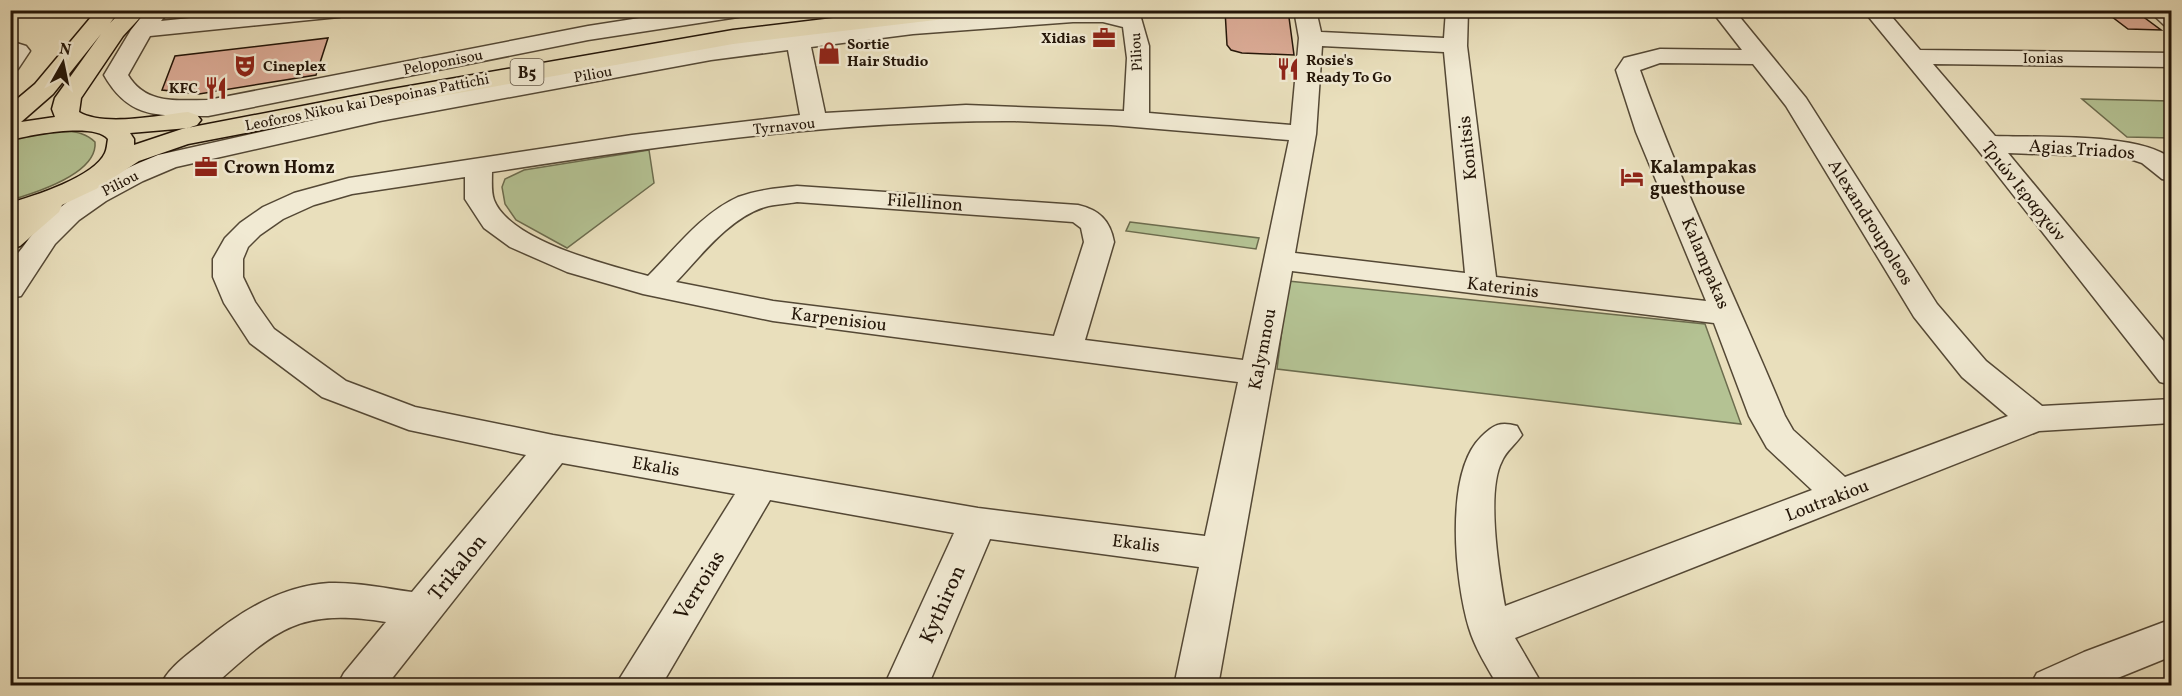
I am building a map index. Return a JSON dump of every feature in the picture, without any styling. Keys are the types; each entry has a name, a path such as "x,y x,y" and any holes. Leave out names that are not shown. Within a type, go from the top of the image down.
{"main road":[{"path":"10,118 44,89 109,10"},
{"name":"Leoforos Nikou kai Despoinas Pattichi","path":"106,127 179,122 556,54 724,27 850,10"},
{"name":"Leoforos Nikou kai Despoinas Pattichi","path":"102,172 130,155 182,137 375,100 733,37 961,10"},
{"path":"79,123 67,116 65,109 68,98 115,31 139,20"},
{"name":"B5","path":"10,132 40,126 79,123 106,127 120,138 121,145 112,162 102,172 70,191 10,212"},
{"path":"10,240 70,191"}],"street":[{"path":"139,20 159,10"},
{"path":"139,20 339,10"},
{"path":"588,33 595,10"},
{"name":"Peloponisou","path":"139,20 116,75 123,90 147,107 208,108 588,33 738,10"},
{"name":"Konitsis","path":"1457,10 1455,46 1482,285"},
{"name":"Alexandroupoleos","path":"1722,10 1797,103 1924,310 1974,369 2035,419"},
{"name":"Τριών Ιεραρχών","path":"1874,10 1987,144 2172,374"},
{"path":"2159,10 2172,20"},
{"name":"Piliou","path":"10,289 44,238 69,214 96,195 133,175 168,161 380,112 711,53 913,27 1073,15 1116,16 1133,23 1139,47 1136,118"},
{"path":"1308,24 1455,46"},
{"name":"Kalymnou","path":"1196,686 1303,134 1308,24"},
{"path":"798,42 814,122"},
{"path":"10,48 18,51 10,64"},
{"name":"Kalampakas","path":"1760,57 1660,56 1632,63 1628,70 1649,132 1727,314 1767,416 1780,439 1841,495"},
{"name":"Ionias","path":"1915,57 2172,60"},
{"name":"Tyrnavou","path":"273,213 304,199 349,186 635,143 814,122 919,114 1136,118 1303,134"},
{"name":"Agias Triados","path":"1987,144 2133,150 2152,157 2172,173"},
{"name":"Karpenisiou","path":"478,167 479,198 494,222 520,241 578,266 654,287 773,311 1257,373"},
{"name":"Filellinon","path":"654,287 726,217 745,204 770,196 797,194 1078,213 1091,219 1098,229 1099,242 1066,349"},
{"name":"Ekalis","path":"273,213 250,228 235,244 228,259 228,277 240,303 262,336 334,389 409,418 553,448 978,523 1222,554"},
{"name":"Katerinis","path":"1280,260 1727,314"},
{"name":"Loutrakiou","path":"1491,629 2035,419 2172,411"},
{"path":"1504,435 1485,456 1479,479 1474,517 1480,572 1491,629 1521,686"},
{"name":"Trikalon","path":"359,686 553,448"},
{"name":"Verroias","path":"637,686 761,484"},
{"name":"Kythiron","path":"906,686 978,523"},
{"path":"182,686 256,625 298,605 358,601 422,610"},
{"path":"2052,686 2172,637"}],"green space":[{"path":"2082,99 2171,101 2171,138 2127,137"},
{"path":"63,130 84,135 95,142 93,153 87,164 76,173 49,187 11,200 11,137"},
{"path":"649,150 654,183 567,248 516,220 505,204 502,187 505,179 524,170"},
{"path":"1130,222 1259,238 1256,249 1126,231"},
{"path":"1288,281 1705,324 1741,424 1277,369"}],"building":[{"path":"1225,10 1288,10 1294,55 1242,53 1231,50 1227,45"},
{"path":"2103,10 2134,10 2161,30 2128,29"},
{"name":"Cineplex","path":"328,38 316,75 199,94 162,90 175,56"}],"place":[{"name":"Xidias","path":"1104,38"},
{"name":"Sortie Hair Studio","path":"829,53"},
{"name":"Cineplex","path":"245,66"},
{"name":"Rosie's Ready To Go","path":"1288,69"},
{"name":"KFC","path":"216,88"},
{"name":"Crown Homz","path":"206,167"},
{"name":"Kalampakas guesthouse","path":"1632,177"}]}
